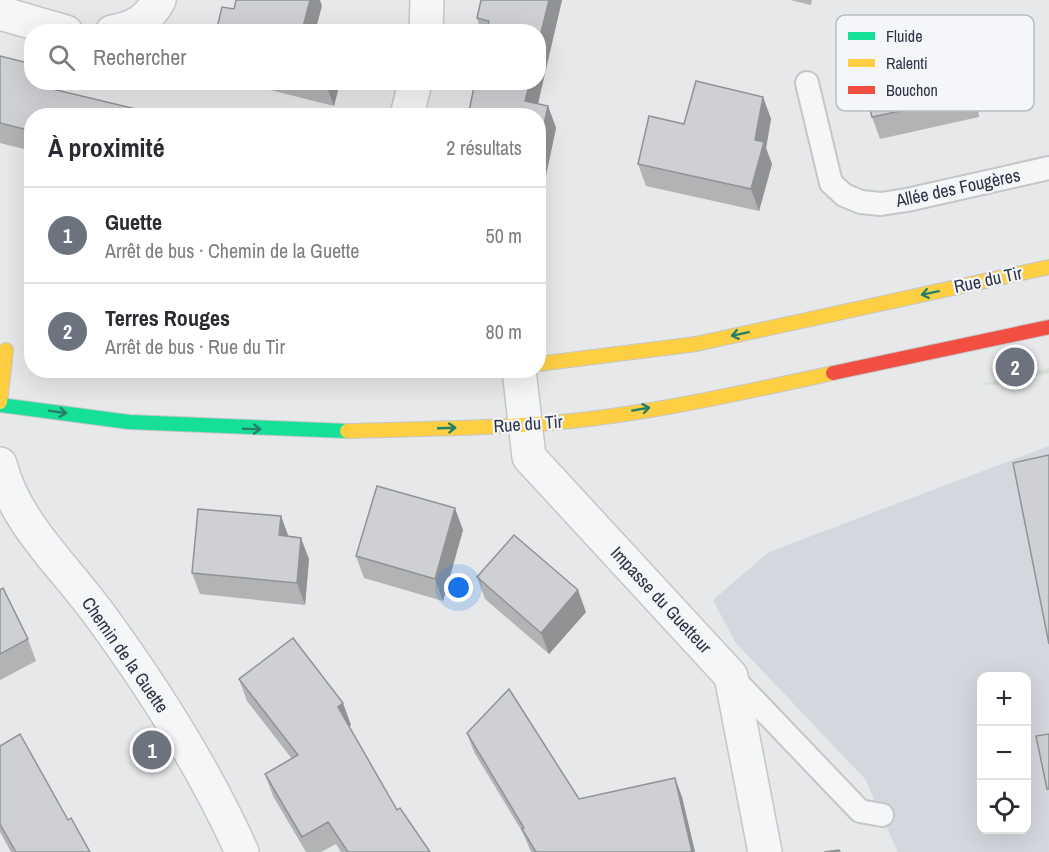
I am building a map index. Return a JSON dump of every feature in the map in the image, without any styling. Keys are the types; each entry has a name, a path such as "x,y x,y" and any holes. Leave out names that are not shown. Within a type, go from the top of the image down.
{"main road":[{"name":"Rue du Tir","path":"546,363 696,344 1049,267"},
{"name":"Rue du Tir","path":"0,403 129,422 211,427 335,431 525,425 601,417 733,395 1049,327"},
{"path":"0,403 3,349 23,352"}],"street":[{"path":"136,24 150,16 159,0"},
{"path":"426,24 427,0"},
{"path":"0,13 38,24"},
{"path":"409,108 413,90"},
{"name":"Impasse du Guetteur","path":"520,378 529,457 731,676"},
{"name":"Chemin de la Guette","path":"0,464 13,504 143,675 200,767 242,852"},
{"path":"731,676 765,852"}],"lane":[{"name":"Allée des Fougères","path":"807,83 831,183 844,195 861,202 881,204 907,200 1049,168"},
{"path":"731,676 860,811 882,815"}],"shaded area":[{"path":"1049,368 1049,373 996,385 982,384"},
{"path":"1049,446 1049,852 898,852 865,779 735,642 713,600 769,552"}],"building":[{"path":"236,0 310,0 304,24 218,24 222,7 234,9"},
{"path":"481,0 549,0 543,24 488,24 489,21 477,18"},
{"path":"0,56 24,62 24,90 56,90 132,108 24,108 24,129 0,123"},
{"path":"696,81 763,97 755,140 764,142 751,189 638,164 649,116 684,124"},
{"path":"473,90 528,90 525,101 548,106 546,115 546,108 470,108"},
{"path":"871,111 900,111 872,117"},
{"path":"1049,455 1049,644 1013,463"},
{"path":"377,486 455,508 435,579 356,556"},
{"path":"198,509 281,516 279,535 301,538 297,583 192,573"},
{"path":"514,535 578,590 541,633 477,577"},
{"path":"3,588 28,639 0,654 0,590"},
{"path":"293,638 343,703 338,707 397,810 400,808 430,852 348,852 328,822 302,837 265,774 298,755 239,679"},
{"path":"509,689 579,799 675,778 692,852 536,852 467,733"},
{"path":"20,734 68,820 71,818 90,852 16,852 0,824 0,746"},
{"path":"1049,734 1049,789 1047,789 1036,736"}],"traffic: fast":[{"path":"0,405 129,422 347,431"}],"traffic: slow":[{"path":"546,363 696,344 1049,267"},
{"path":"0,402 6,350"},
{"path":"347,431 563,422 680,405 833,373"}],"traffic: jam":[{"path":"833,373 1049,327"}],"place":[{"name":"Terres Rouges","path":"1015,367"},
{"name":"Guette","path":"152,750"}]}
